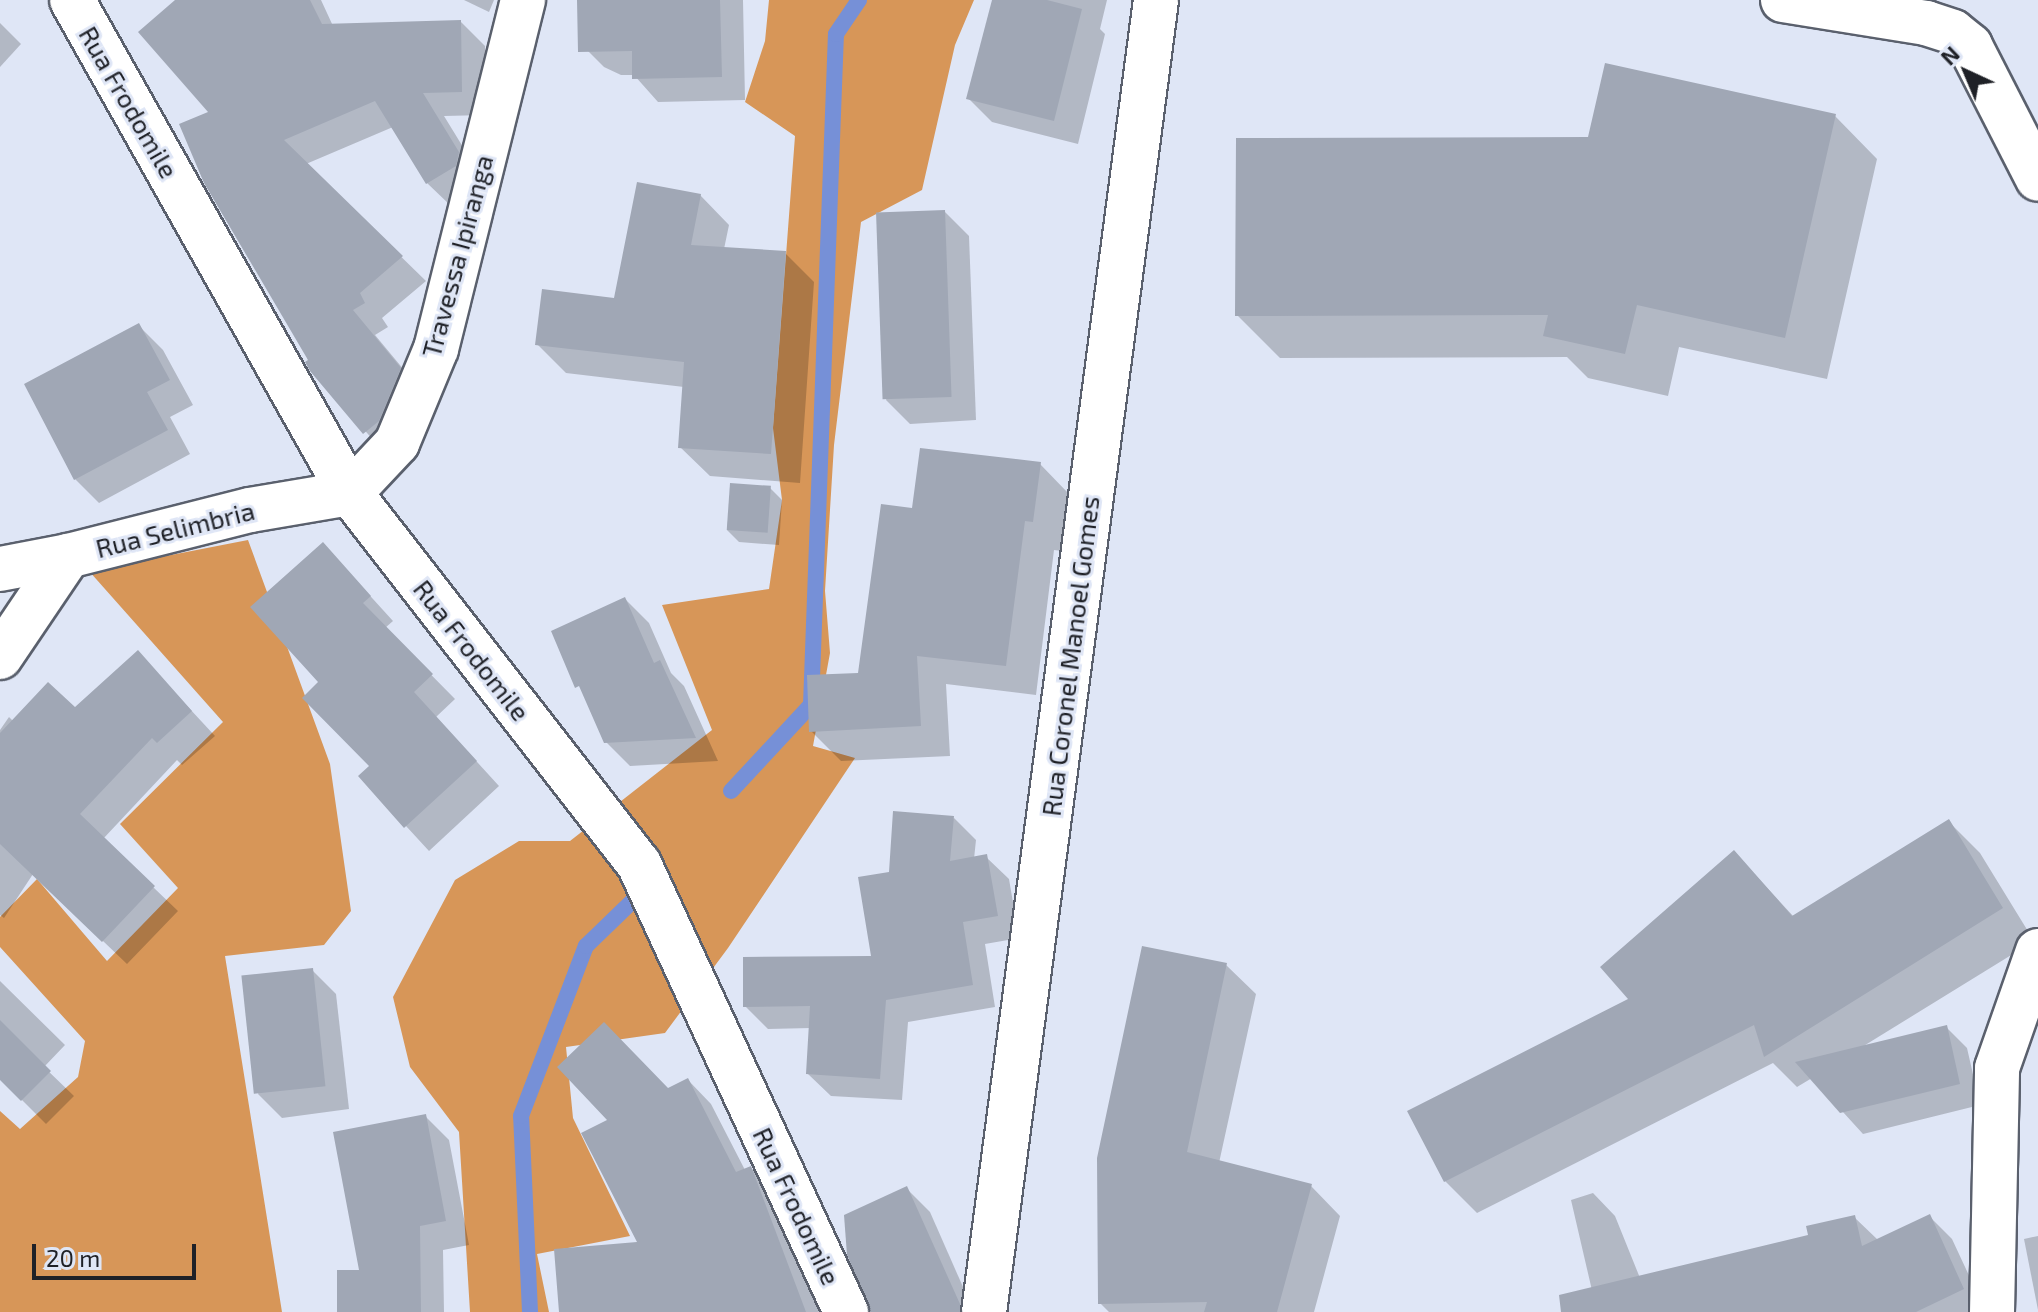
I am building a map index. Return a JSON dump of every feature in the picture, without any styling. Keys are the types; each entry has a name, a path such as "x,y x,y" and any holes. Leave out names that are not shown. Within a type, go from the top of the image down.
{"street":[{"name":"Rua Frodomile","path":"72,0 350,493 639,864 846,1312"},
{"name":"Travessa Ipiranga","path":"350,493 397,443 436,349 523,0"},
{"name":"Rua Coronel Manoel Gomes","path":"984,1312 1156,0"},
{"path":"1783,0 1926,23 1953,32 1970,46 2038,179"},
{"name":"Rua Selimbria","path":"0,569 68,556 250,510 350,493"},
{"path":"0,657 68,556"},
{"path":"1992,1312 1997,1068 2038,951"}],"shaded area":[{"path":"769,0 974,0 955,45 922,190 861,222 834,445 825,591 830,653 813,746 855,758 728,948 665,1033 566,1047 573,1118 630,1236 537,1254 549,1312 470,1312 459,1132 410,1067 393,997 455,880 519,841 570,841 712,730 662,605 769,589 782,500 773,428 795,136 745,102 765,41"},
{"path":"248,540 330,764 351,911 324,945 225,956 282,1312 0,1312 0,1111 20,1129 78,1077 85,1041 0,947 0,917 37,879 107,961 178,888 120,824 223,722 89,571"}],"building":[{"path":"175,0 310,0 322,24 461,20 462,92 423,93 459,152 456,166 426,184 375,101 284,140 403,256 360,293 365,303 353,310 401,368 379,421 363,434 310,371 305,362 308,360 204,183 179,124 208,112 138,32"},
{"path":"577,0 720,0 722,77 632,79 632,51 578,52"},
{"path":"992,0 1047,0 1082,9 1054,121 966,99"},
{"path":"1605,63 1836,114 1785,338 1637,305 1625,354 1543,336 1548,315 1235,316 1236,138 1588,137"},
{"path":"637,182 701,194 691,245 786,251 771,454 678,448 684,362 535,345 542,289 614,298"},
{"path":"945,210 952,397 883,399 876,212"},
{"path":"139,323 170,380 147,392 168,430 74,480 24,384"},
{"path":"920,448 1041,462 1033,522 1025,521 1006,666 917,656 921,726 809,732 807,675 858,673 881,504 912,508"},
{"path":"730,483 771,486 768,533 727,530"},
{"path":"323,542 371,596 363,603 433,674 414,692 477,761 404,828 358,776 369,766 302,698 318,682 250,607"},
{"path":"625,597 654,663 660,660 696,738 604,743 579,686 575,688 551,631"},
{"path":"138,650 192,711 157,743 152,738 80,814 155,886 102,942 0,844 0,733 48,682 75,707"},
{"path":"893,811 954,816 950,861 987,854 998,916 963,922 973,985 886,1000 880,1079 806,1074 810,1006 743,1007 743,957 871,956 858,877 889,872"},
{"path":"1949,819 2003,908 1764,1057 1754,1025 1444,1182 1407,1111 1628,999 1600,967 1734,850 1792,916"},
{"path":"1142,946 1227,963 1187,1152 1312,1184 1277,1312 1204,1312 1207,1302 1098,1304 1097,1158"},
{"path":"313,968 325,1086 254,1094 241,976"},
{"path":"0,1020 51,1071 21,1101 0,1080"},
{"path":"604,1022 668,1088 688,1078 736,1172 751,1166 806,1312 559,1312 554,1249 637,1242 581,1133 607,1120 557,1067"},
{"path":"1947,1025 1960,1084 1840,1113 1795,1062"},
{"path":"426,1114 446,1221 420,1226 421,1312 337,1312 337,1270 359,1270 333,1132"},
{"path":"907,1186 960,1304 960,1312 871,1312 847,1255 844,1215"},
{"path":"1930,1214 1964,1289 1916,1312 1561,1312 1559,1295 1808,1235 1806,1226 1855,1215 1862,1246"}],"waterway":[{"path":"731,791 811,705 836,34 859,0"},
{"path":"530,1312 521,1116 586,946 642,892"}]}
